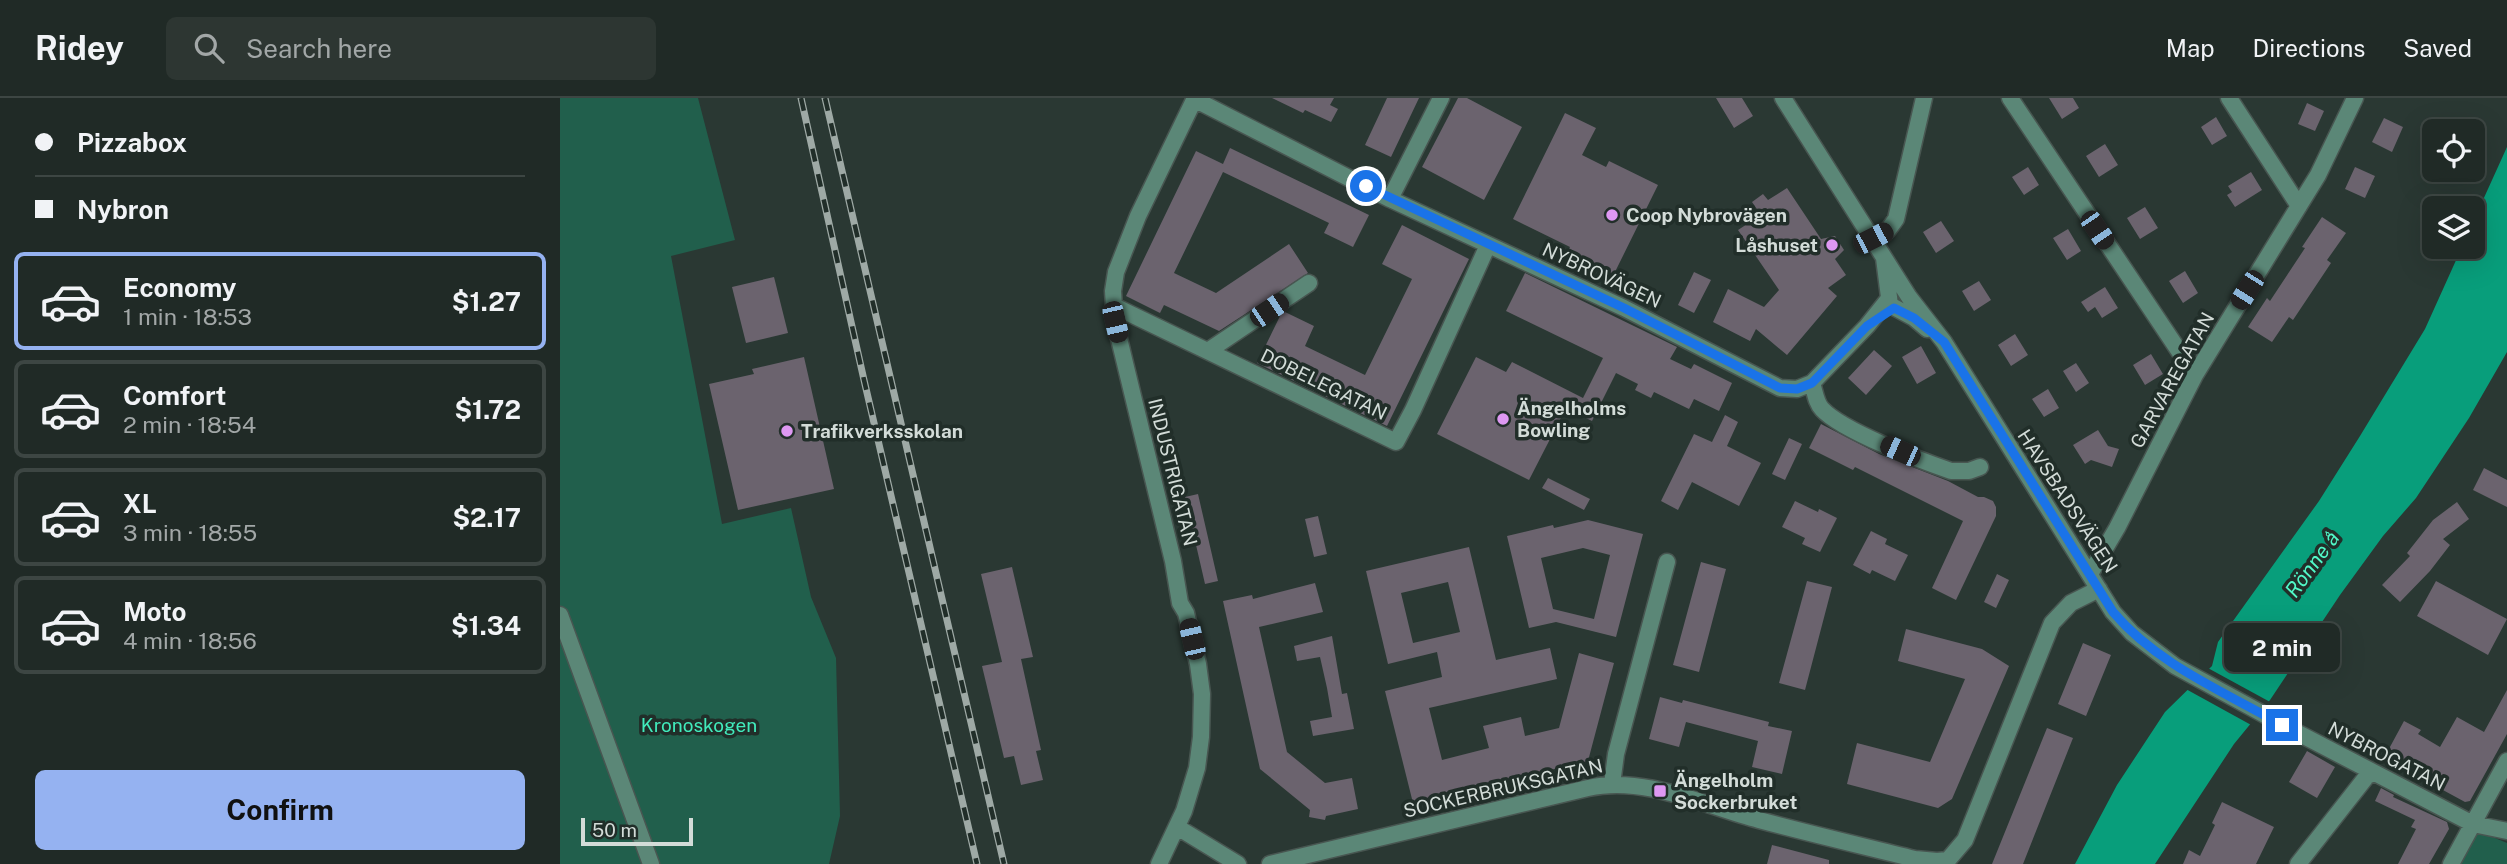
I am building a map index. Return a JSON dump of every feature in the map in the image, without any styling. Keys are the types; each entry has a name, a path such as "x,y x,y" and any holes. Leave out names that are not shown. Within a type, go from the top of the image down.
{"street":[{"name":"NYBROVÄGEN","path":"1194,98 1390,198 1624,308 1780,388 1797,389 1812,383"},
{"name":"INDUSTRIGATAN","path":"1158,864 1177,827 1197,768 1202,716 1200,677 1186,613 1180,603 1173,561 1123,356 1114,306 1114,281 1125,246 1194,98"},
{"path":"1390,198 1441,98"},
{"name":"HAVSBADSVÄGEN","path":"1783,98 1883,255 1897,300 1944,342 2113,612 2132,634 2175,666 2282,725"},
{"path":"1873,238 1888,230 1896,219 1924,98"},
{"path":"2010,98 2194,375"},
{"path":"2229,98 2299,206"},
{"name":"GARVAREGATAN","path":"2090,574 2117,528 2194,375 2318,175 2355,98"},
{"name":"DOBELEGATAN","path":"1114,306 1396,442 1488,245"},
{"path":"1208,351 1309,284"},
{"path":"1897,300 1867,326 1812,383 1819,406 1828,415 1850,427 1951,471 1969,471 1980,467"},
{"path":"1612,784 1616,754 1667,562"},
{"name":"SOCKERBRUKSGATAN","path":"1270,864 1612,784 1660,791 1757,820 1915,859 1948,860 1965,840 2052,624 2071,603 2099,589"},
{"path":"560,615 651,864"},
{"name":"NYBROGATAN","path":"2282,725 2473,824 2507,831"},
{"path":"2452,864 2507,761"},
{"path":"2298,864 2367,776 2373,773"},
{"path":"1177,827 1238,864"}],"green space":[{"name":"Kronoskogen","path":"560,98 698,98 735,240 671,256 722,524 791,508 811,597 836,658 840,816 829,864 560,864"},
{"path":"2473,829 2507,843 2507,864 2456,864"}],"water":[{"name":"Rönne å","path":"2507,147 2507,352 2469,418 2416,498 2383,536 2270,700 2234,744 2155,864 2075,864 2117,785 2165,712 2212,666 2218,642 2319,501 2360,436 2425,329 2457,259 2485,259 2485,196"}],"pier":[{"path":"2206,667 2272,703 2253,726 2184,688"}],"building":[{"path":"1272,98 1334,98 1330,105 1338,109 1331,122 1305,110 1303,113"},
{"path":"1387,98 1419,98 1391,157 1365,145"},
{"path":"1458,98 1467,98 1522,127 1484,200 1422,167"},
{"path":"1716,98 1742,98 1753,116 1734,128"},
{"path":"2049,98 2073,98 2079,108 2062,119"},
{"path":"2307,103 2324,111 2315,131 2298,124"},
{"path":"1565,113 1596,128 1582,155 1606,167 1609,161 1658,185 1613,276 1566,254 1570,247 1513,219"},
{"path":"2216,117 2227,136 2212,145 2201,127"},
{"path":"2384,118 2403,127 2392,152 2372,142"},
{"path":"2105,144 2118,165 2099,177 2086,156"},
{"path":"1230,148 1369,215 1353,247 1324,233 1329,223 1223,172 1174,273 1216,293 1289,244 1308,273 1219,331 1164,305 1160,313 1126,296 1196,151 1223,164"},
{"path":"2028,167 2039,185 2024,195 2012,177"},
{"path":"2355,167 2375,176 2365,198 2345,189"},
{"path":"2251,172 2262,190 2235,207 2227,195 2232,192 2228,186"},
{"path":"1787,188 1821,239 1835,236 1844,250 1835,259 1846,275 1828,288 1837,296 1787,355 1756,329 1750,341 1713,322 1728,289 1764,307 1779,290 1738,230 1761,215 1752,202 1763,194 1768,200"},
{"path":"2145,207 2158,228 2140,239 2127,218"},
{"path":"2322,217 2346,233 2327,260 2331,263 2293,320 2289,317 2272,342 2248,327 2267,298 2270,301"},
{"path":"1941,221 1954,241 1936,253 1923,232"},
{"path":"1402,225 1469,259 1387,426 1257,363 1281,314 1285,312 1314,326 1305,346 1365,375 1412,279 1382,264"},
{"path":"2068,229 2081,251 2067,260 2053,238"},
{"path":"2185,271 2198,293 2183,303 2169,281"},
{"path":"1694,272 1711,280 1694,313 1678,305"},
{"path":"1525,273 1677,347 1670,359 1691,369 1694,364 1732,383 1719,411 1694,399 1689,409 1654,392 1651,398 1635,390 1638,384 1616,373 1592,421 1566,408 1529,480 1437,434 1476,357 1506,372 1512,362 1583,398 1603,358 1506,311"},
{"path":"774,277 788,333 746,343 732,287"},
{"path":"1979,281 1991,300 1974,311 1962,291"},
{"path":"2105,287 2118,308 2102,318 2095,307 2088,312 2081,302"},
{"path":"2015,334 2028,355 2011,366 1998,345"},
{"path":"1921,346 1936,373 1917,384 1902,357"},
{"path":"1874,350 1892,366 1866,395 1848,378"},
{"path":"2151,354 2163,374 2145,385 2133,365"},
{"path":"804,357 834,489 738,510 709,384 754,374 752,369"},
{"path":"2076,363 2089,383 2076,392 2063,371"},
{"path":"2048,389 2059,408 2044,417 2032,399"},
{"path":"1725,415 1738,422 1727,446 1761,463 1739,506 1692,482 1678,510 1661,501 1694,434 1712,442"},
{"path":"1821,424 1879,454 1993,501 1996,516 1956,600 1932,588 1963,521 1855,467 1853,470 1809,448"},
{"path":"2098,430 2108,446 2119,449 2112,467 2091,460 2085,464 2073,445"},
{"path":"1789,438 1802,444 1785,480 1772,474"},
{"path":"2484,468 2507,480 2507,507 2473,490"},
{"path":"1548,478 1590,499 1584,510 1542,488"},
{"path":"1198,494 1218,581 1205,584 1185,497"},
{"path":"1795,501 1837,518 1820,552 1802,544 1805,538 1782,527"},
{"path":"2457,502 2469,519 2443,539 2450,545 2430,571 2400,602 2382,585 2410,556 2407,553 2433,520"},
{"path":"1318,516 1327,554 1314,557 1305,519"},
{"path":"1588,520 1643,534 1616,637 1556,622 1529,628 1507,536 1553,525 1554,528","holes":["1583,548 1610,555 1594,619 1553,609 1541,558"]},
{"path":"1871,531 1887,539 1885,544 1908,555 1895,581 1872,570 1870,574 1853,565"},
{"path":"1469,547 1496,660 1550,648 1557,679 1429,708 1442,760 1489,748 1483,726 1521,717 1525,736 1559,728 1579,653 1614,663 1588,761 1413,803 1385,691 1442,677 1437,652 1388,664 1366,571","holes":["1448,582 1460,632 1413,643 1401,593"]},
{"path":"1701,562 1726,569 1699,672 1673,665"},
{"path":"1012,567 1033,657 1021,659 1041,750 1036,751 1043,780 1021,785 1014,756 1004,758 982,666 1002,662 981,574"},
{"path":"1997,574 2009,580 1996,608 1984,602"},
{"path":"1807,581 1832,587 1805,690 1779,683"},
{"path":"2436,581 2507,619 2488,655 2417,616"},
{"path":"1315,583 1323,612 1259,627 1287,752 1325,783 1352,778 1358,809 1326,816 1325,820 1309,817 1310,810 1260,769 1223,601 1252,595 1253,599"},
{"path":"1906,629 1982,649 2009,666 1952,799 1938,808 1847,784 1857,743 1930,762 1965,679 1898,661"},
{"path":"1332,636 1342,694 1347,693 1354,729 1313,736 1310,721 1332,717 1327,688 1320,657 1297,661 1294,646"},
{"path":"2083,643 2111,655 2086,716 2058,704"},
{"path":"2507,690 2507,734 2470,801 2465,802 2384,758 2404,721 2421,730 2418,734 2440,747 2457,717 2484,732"},
{"path":"1660,697 1682,703 1683,700 1769,722 1768,726 1792,731 1782,774 1752,767 1758,741 1686,722 1679,747 1649,739"},
{"path":"2047,728 2073,738 2023,864 1992,864"},
{"path":"2307,751 2335,767 2317,798 2289,782"},
{"path":"2381,788 2394,795 2393,797 2447,822 2449,829 2429,864 2398,864 2416,829 2411,827 2415,820 2375,801"},
{"path":"2222,802 2274,827 2256,864 2183,864 2189,850 2200,856 2215,825 2212,823"},
{"path":"1772,845 1829,860 1829,864 1767,864"}],"railway":[{"path":"801,98 977,864"},
{"path":"825,98 1004,864"}],"place":[{"name":"Coop Nybrovägen","path":"1612,215"},
{"name":"Låshuset","path":"1832,245"},
{"name":"Ängelholms Bowling","path":"1503,419"},
{"name":"Trafikverksskolan","path":"787,431"},
{"name":"Ängelholm Sockerbruket","path":"1660,791"}],"route":[{"path":"1366,186 1624,308 1780,388 1797,389 1812,383 1867,326 1894,308 1914,318 1944,342 2113,612 2132,634 2175,666 2282,725"}]}
